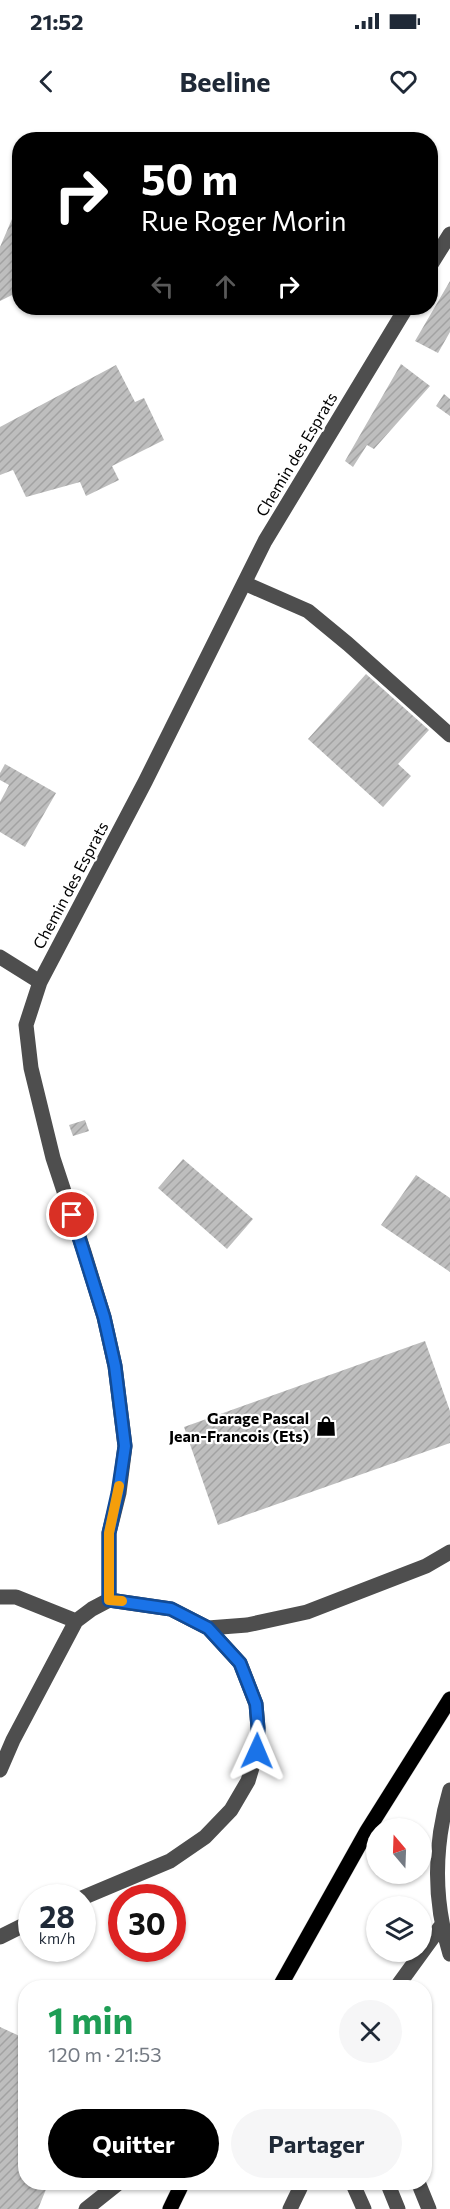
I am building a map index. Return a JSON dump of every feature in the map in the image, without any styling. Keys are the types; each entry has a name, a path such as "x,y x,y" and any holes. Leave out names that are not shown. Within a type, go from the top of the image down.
{"main road":[{"path":"283,1980 367,1831 450,1699"},
{"path":"170,2209 179,2190"}],"street":[{"path":"438,253 450,234"},
{"name":"Chemin des Esprats","path":"109,1600 109,1533 125,1446 117,1377 104,1317 53,1158 31,1068 26,1025 40,982 145,782 265,541 402,315"},
{"path":"244,583 308,611 450,735"},
{"path":"0,957 40,982"},
{"path":"208,1628 247,1625 307,1612 426,1566 450,1552"},
{"path":"0,1597 16,1597 76,1621"},
{"path":"0,1770 13,1740 76,1621 109,1600 171,1609 208,1628 240,1663 256,1704 257,1751 248,1781 231,1810 205,1837 170,1861 96,1892"},
{"path":"450,1790 443,1814 436,1866 441,1926 450,1954"},
{"path":"402,1980 441,1926"},
{"path":"0,1937 8,1927"},
{"path":"86,2209 110,2190"},
{"path":"290,2209 299,2190"},
{"path":"356,2190 364,2209"},
{"path":"390,2190 398,2209"},
{"path":"421,2190 429,2209"}],"building":[{"path":"12,219 12,295 0,301 0,247"},
{"path":"450,281 450,332 438,353 415,341 430,315 438,315 438,302"},
{"path":"401,364 430,386 374,449 367,445 353,467 345,461"},
{"path":"116,365 135,402 144,398 164,440 112,466 119,480 86,496 80,482 26,497 13,470 0,475 0,427"},
{"path":"444,394 450,399 450,416 436,406"},
{"path":"366,674 429,730 398,764 411,776 383,807 308,739"},
{"path":"5,764 56,793 25,847 0,832 0,802 9,785 0,780 0,773"},
{"path":"85,1120 89,1131 73,1136 69,1125"},
{"path":"183,1159 253,1219 227,1249 158,1188"},
{"path":"416,1175 450,1198 450,1272 381,1225"},
{"path":"425,1341 450,1411 450,1443 218,1525 184,1427"},
{"path":"0,2027 18,2035 18,2190 46,2190 38,2209 0,2209"}],"slow traffic":[{"path":"119,1486 109,1533 108,1575 109,1600 122,1601"}],"place":[{"name":"Garage Pascal Jean-Francois (Ets)","path":"326,1426"}],"route":[{"path":"72,1215 104,1317 115,1366 125,1446 109,1533 109,1600 171,1609 208,1628 240,1663 256,1704 257,1751"}]}
